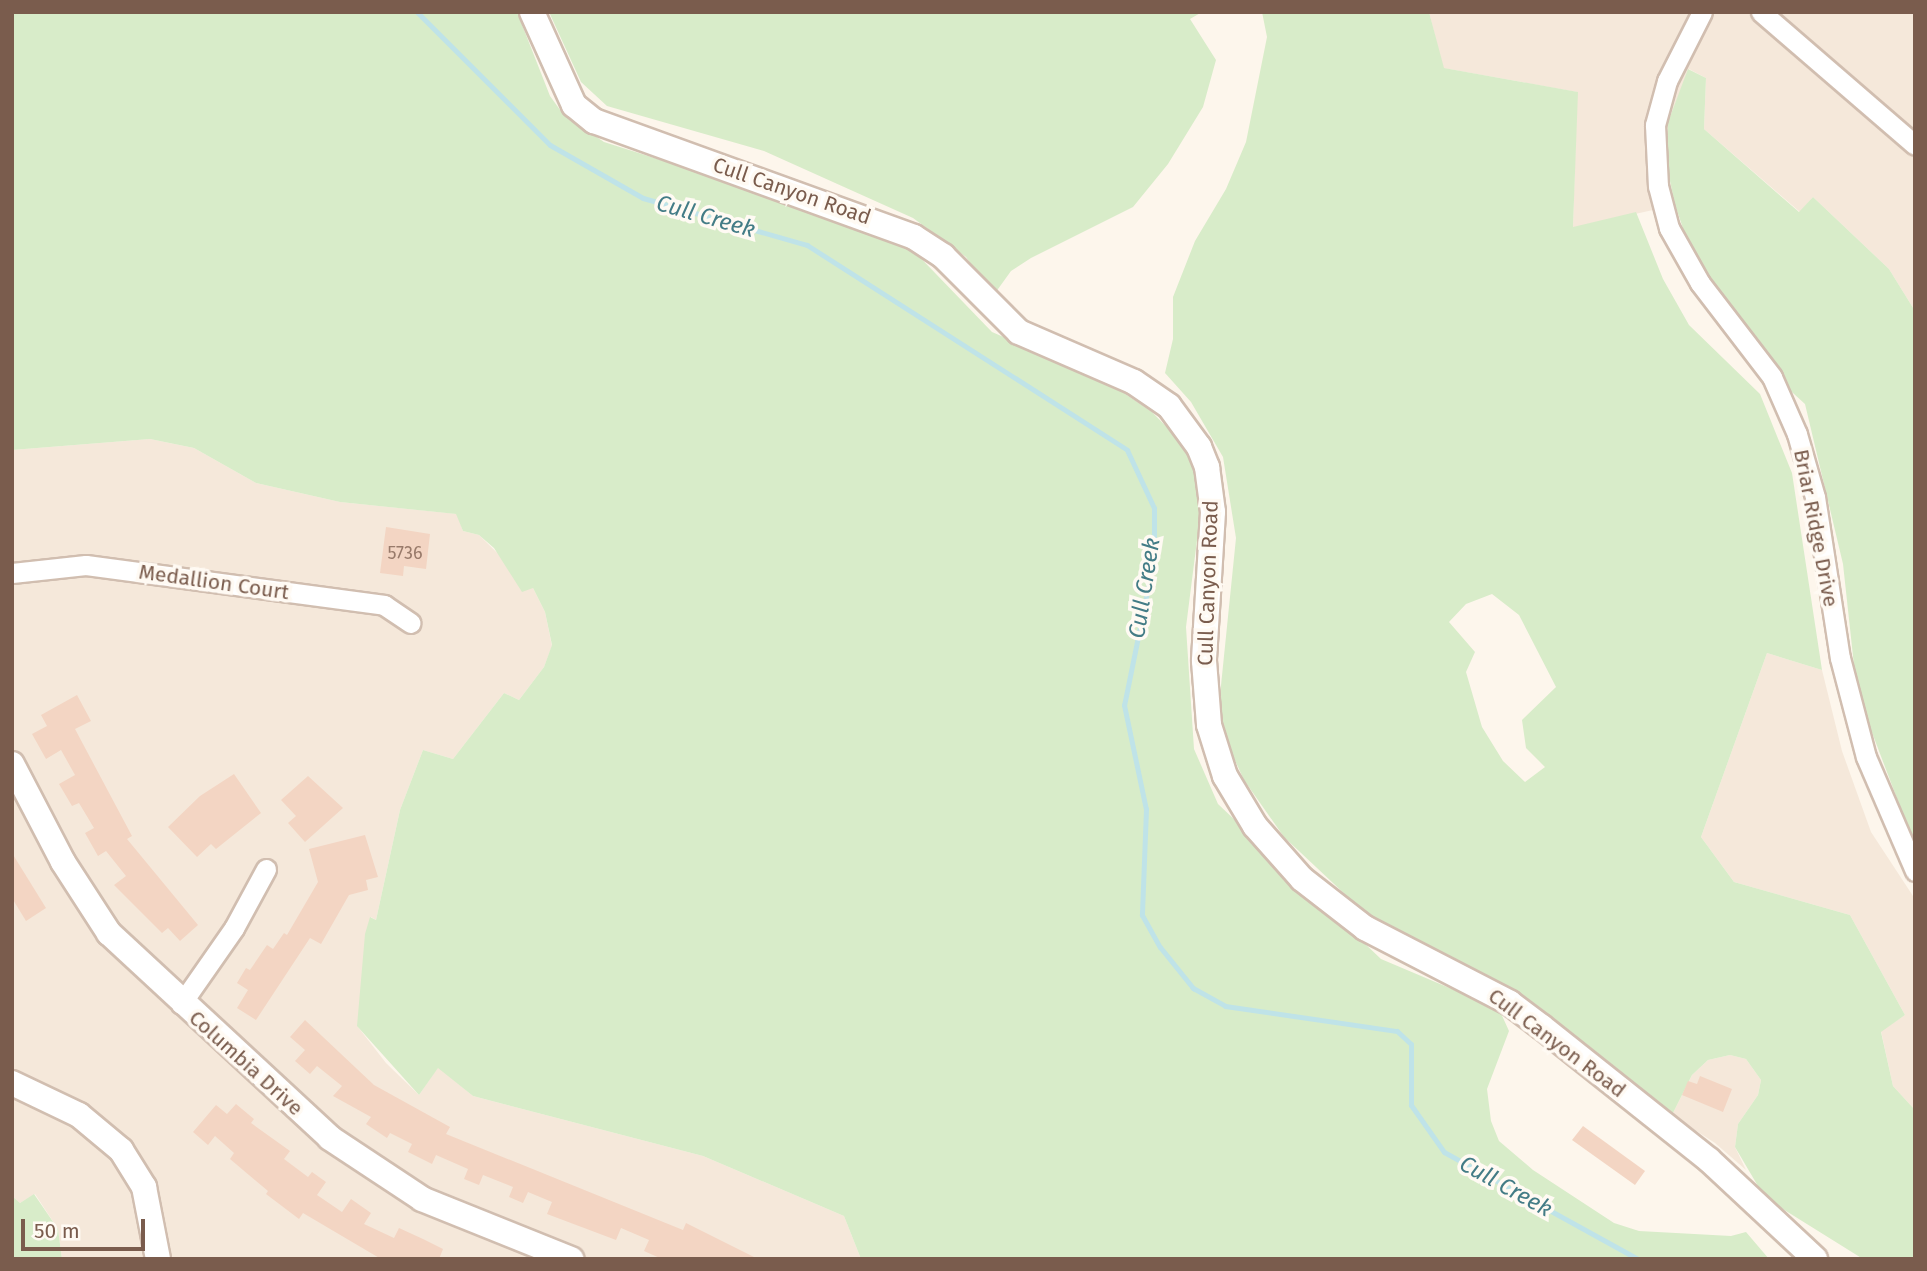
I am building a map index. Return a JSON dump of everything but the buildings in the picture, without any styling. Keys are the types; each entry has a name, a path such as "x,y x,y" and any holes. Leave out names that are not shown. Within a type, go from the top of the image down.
{"street":[{"name":"Cull Canyon Road","path":"532,12 574,105 594,121 915,237 943,256 1019,332 1134,382 1169,406 1199,447 1207,467 1213,512 1205,661 1209,726 1225,776 1255,826 1302,879 1355,921 1387,942 1500,998 1542,1027 1709,1160 1815,1259"},
{"name":"Briar Ridge Drive","path":"1702,12 1667,81 1655,125 1658,186 1669,228 1700,283 1772,377 1797,434 1815,497 1840,658 1863,745 1915,871"},
{"path":"1760,12 1915,145"},
{"name":"Medallion Court","path":"12,573 86,565 384,605 411,623"},
{"name":"Columbia Drive","path":"12,764 63,862 103,923 181,1004 368,1167 433,1203 571,1259"},
{"path":"181,1004 229,936 266,869"},
{"path":"12,1083 79,1115 121,1150 144,1187 158,1259"}],"shaded area":[{"path":"1429,12 1915,12 1915,311 1889,269 1813,197 1800,212 1704,129 1706,78 1689,69 1668,122 1666,162 1675,205 1573,228 1577,92 1443,68"},
{"path":"150,439 194,448 256,483 340,502 457,514 463,531 479,535 533,588 545,612 552,646 544,667 519,700 504,693 453,759 423,750 400,810 376,920 371,917 358,1027 386,1063 419,1095 438,1067 473,1096 703,1156 844,1216 861,1259 62,1259 58,1229 35,1194 20,1203 12,1196 12,450"},
{"path":"1767,653 1822,670 1842,751 1871,832 1915,899 1915,1110 1893,1086 1881,1031 1905,1015 1850,915 1734,882 1701,837"},
{"path":"1730,1055 1746,1059 1761,1080 1758,1095 1738,1124 1735,1147 1746,1170 1715,1143 1672,1115 1692,1075 1708,1060"}],"green space":[{"path":"12,12 517,12 550,96 563,114 604,142 828,213 909,246 992,332 1106,381 1152,412 1188,449 1203,493 1186,627 1194,749 1218,804 1381,959 1499,1009 1509,1031 1487,1089 1491,1121 1499,1141 1533,1170 1614,1223 1639,1231 1731,1236 1746,1232 1769,1259 861,1259 844,1216 703,1156 473,1096 438,1068 419,1095 357,1026 365,934 370,917 376,920 400,810 423,750 453,759 504,693 519,700 544,667 552,645 545,612 533,588 522,592 494,548 479,535 463,531 456,514 340,502 256,483 194,448 150,439 12,450"},
{"path":"549,12 1202,12 1190,19 1216,60 1203,107 1168,164 1133,207 1031,258 1011,271 993,296 966,257 913,218 764,151 607,106 581,82"},
{"path":"1262,12 1429,12 1444,68 1578,92 1573,227 1636,212 1663,279 1689,325 1760,394 1792,473 1822,670 1767,653 1701,837 1734,882 1850,915 1905,1015 1881,1032 1893,1086 1915,1110 1915,1259 1863,1259 1765,1198 1735,1147 1738,1124 1758,1095 1761,1080 1746,1059 1730,1055 1708,1060 1692,1075 1672,1115 1515,990 1366,914 1284,837 1244,780 1227,743 1219,705 1236,538 1223,457 1191,402 1165,373 1173,339 1173,297 1195,241 1226,189 1246,142 1267,37","holes":["1492,594 1519,615 1556,687 1522,720 1526,748 1545,767 1525,782 1503,761 1482,727 1466,672 1475,652 1449,622 1466,604"]},
{"path":"1688,69 1706,78 1704,129 1799,212 1813,197 1889,269 1915,311 1915,846 1857,693 1843,564 1805,404 1782,383 1716,288 1685,234 1675,205 1666,162 1668,122"},
{"path":"34,1194 58,1229 62,1259 12,1259 12,1196 20,1203"}],"waterway":[{"name":"Cull Creek","path":"417,12 550,145 643,198 807,245 1127,450 1154,508 1154,558 1124,705 1146,809 1142,915 1160,947 1193,988 1225,1006 1397,1031 1411,1044 1411,1105 1444,1152 1638,1259"}]}
